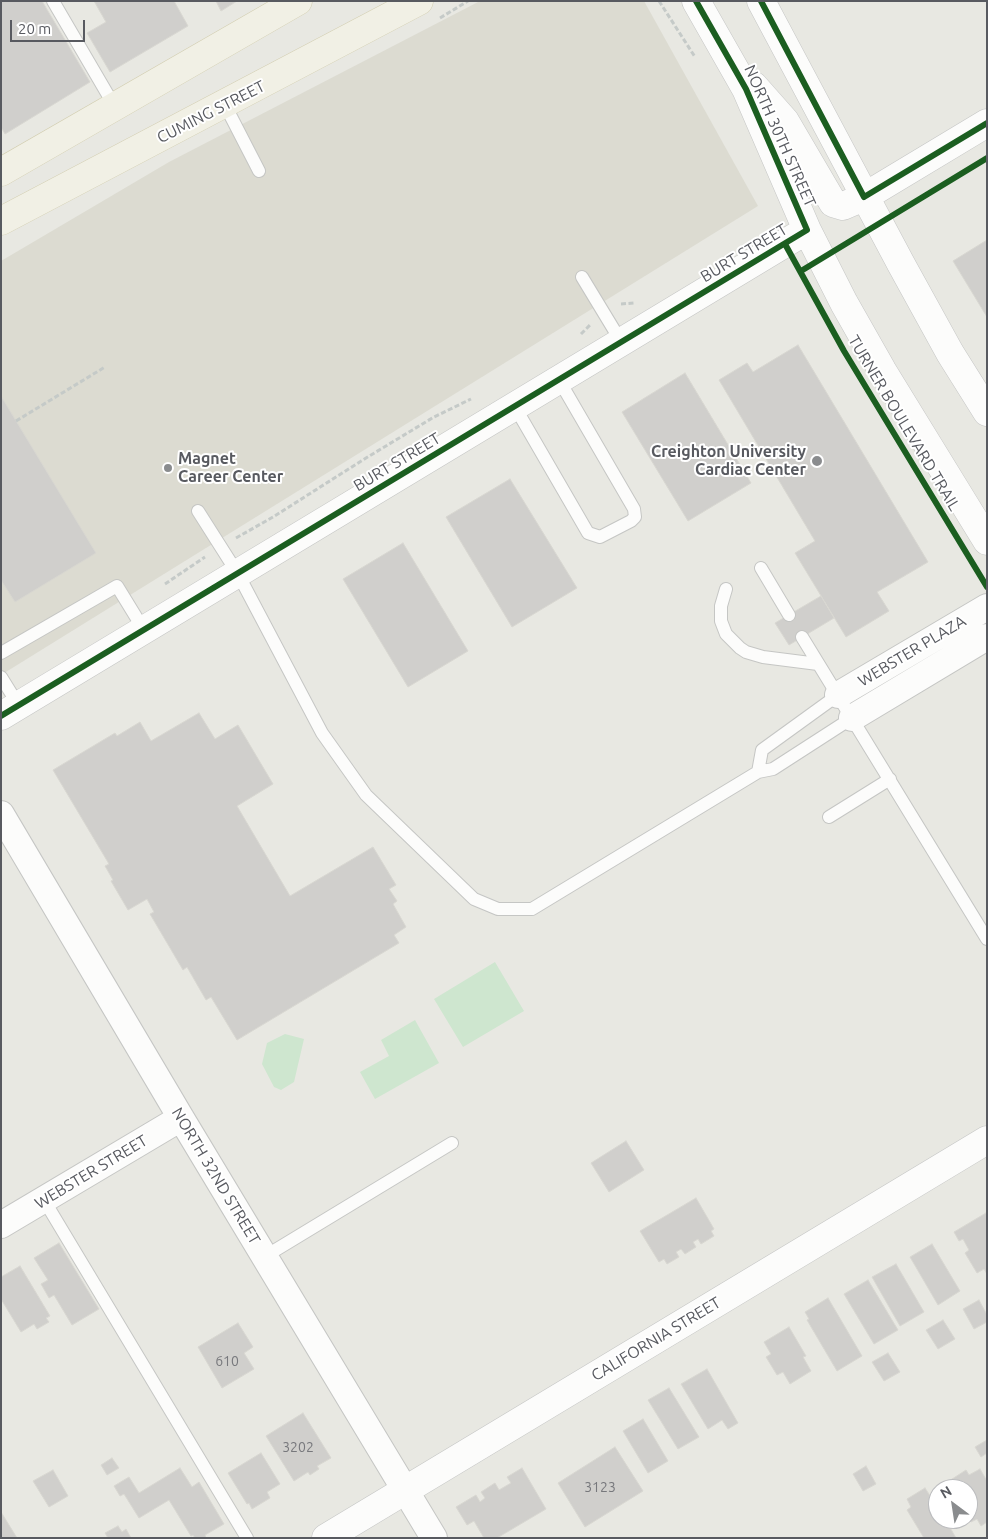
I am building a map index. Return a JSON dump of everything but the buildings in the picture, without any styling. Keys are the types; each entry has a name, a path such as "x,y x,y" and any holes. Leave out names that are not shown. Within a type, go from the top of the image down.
{"main road":[{"path":"1,172 298,1"},
{"name":"CUMING STREET","path":"1,221 225,105 419,1"}],"street":[{"name":"NORTH 30TH STREET","path":"696,1 757,112 808,230 863,338 987,541"},
{"path":"761,1 864,197 950,352 983,397"},
{"path":"725,52 785,121 833,203 843,206 864,197 987,123"},
{"name":"BURT STREET","path":"10,711 808,230"},
{"name":"WEBSTER PLAZA","path":"838,695 987,607"},
{"name":"WEBSTER PLAZA","path":"852,718 987,637"},
{"name":"NORTH 32ND STREET","path":"1,814 264,1257 434,1538"},
{"name":"WEBSTER STREET","path":"1,1226 181,1118"},
{"name":"CALIFORNIA STREET","path":"326,1538 987,1140"}],"lane":[{"path":"52,1 114,107"},
{"path":"225,105 259,171"},
{"path":"582,277 622,342"},
{"path":"515,407 588,533 600,537 631,521 635,517 634,509 559,380"},
{"path":"198,511 238,574 322,733 366,795 474,899 498,909 532,909 758,772 773,769 852,718"},
{"path":"761,568 789,615"},
{"path":"1,653 117,586 144,630"},
{"path":"726,589 721,606 722,621 726,634 740,648 746,652 763,657 818,664"},
{"path":"802,637 987,939"},
{"path":"1,677 10,711"},
{"path":"758,772 762,750 838,695"},
{"path":"829,817 890,779"},
{"path":"264,1257 452,1143"},
{"path":"44,1200 247,1538"}],"path":[{"path":"659,1 698,61"},
{"path":"16,420 105,367"}],"shaded area":[{"name":"Magnet Career Center","path":"480,1 644,1 758,206 1,675 1,261 169,162"}],"green space":[{"path":"495,962 524,1011 463,1047 434,999"},
{"path":"415,1020 439,1063 375,1099 360,1072 389,1056 381,1040"},
{"path":"285,1034 304,1039 294,1082 281,1090 274,1087 262,1064 267,1043"}],"cycle path":[{"path":"1,716 807,230 746,89 696,1"},
{"path":"761,1 864,197 987,123"},
{"path":"801,271 987,158"},
{"name":"TURNER BOULEVARD TRAIL","path":"785,244 844,351 987,587"}],"place":[{"name":"Creighton University Cardiac Center","path":"817,461"},
{"name":"Magnet Career Center","path":"168,468"}]}
